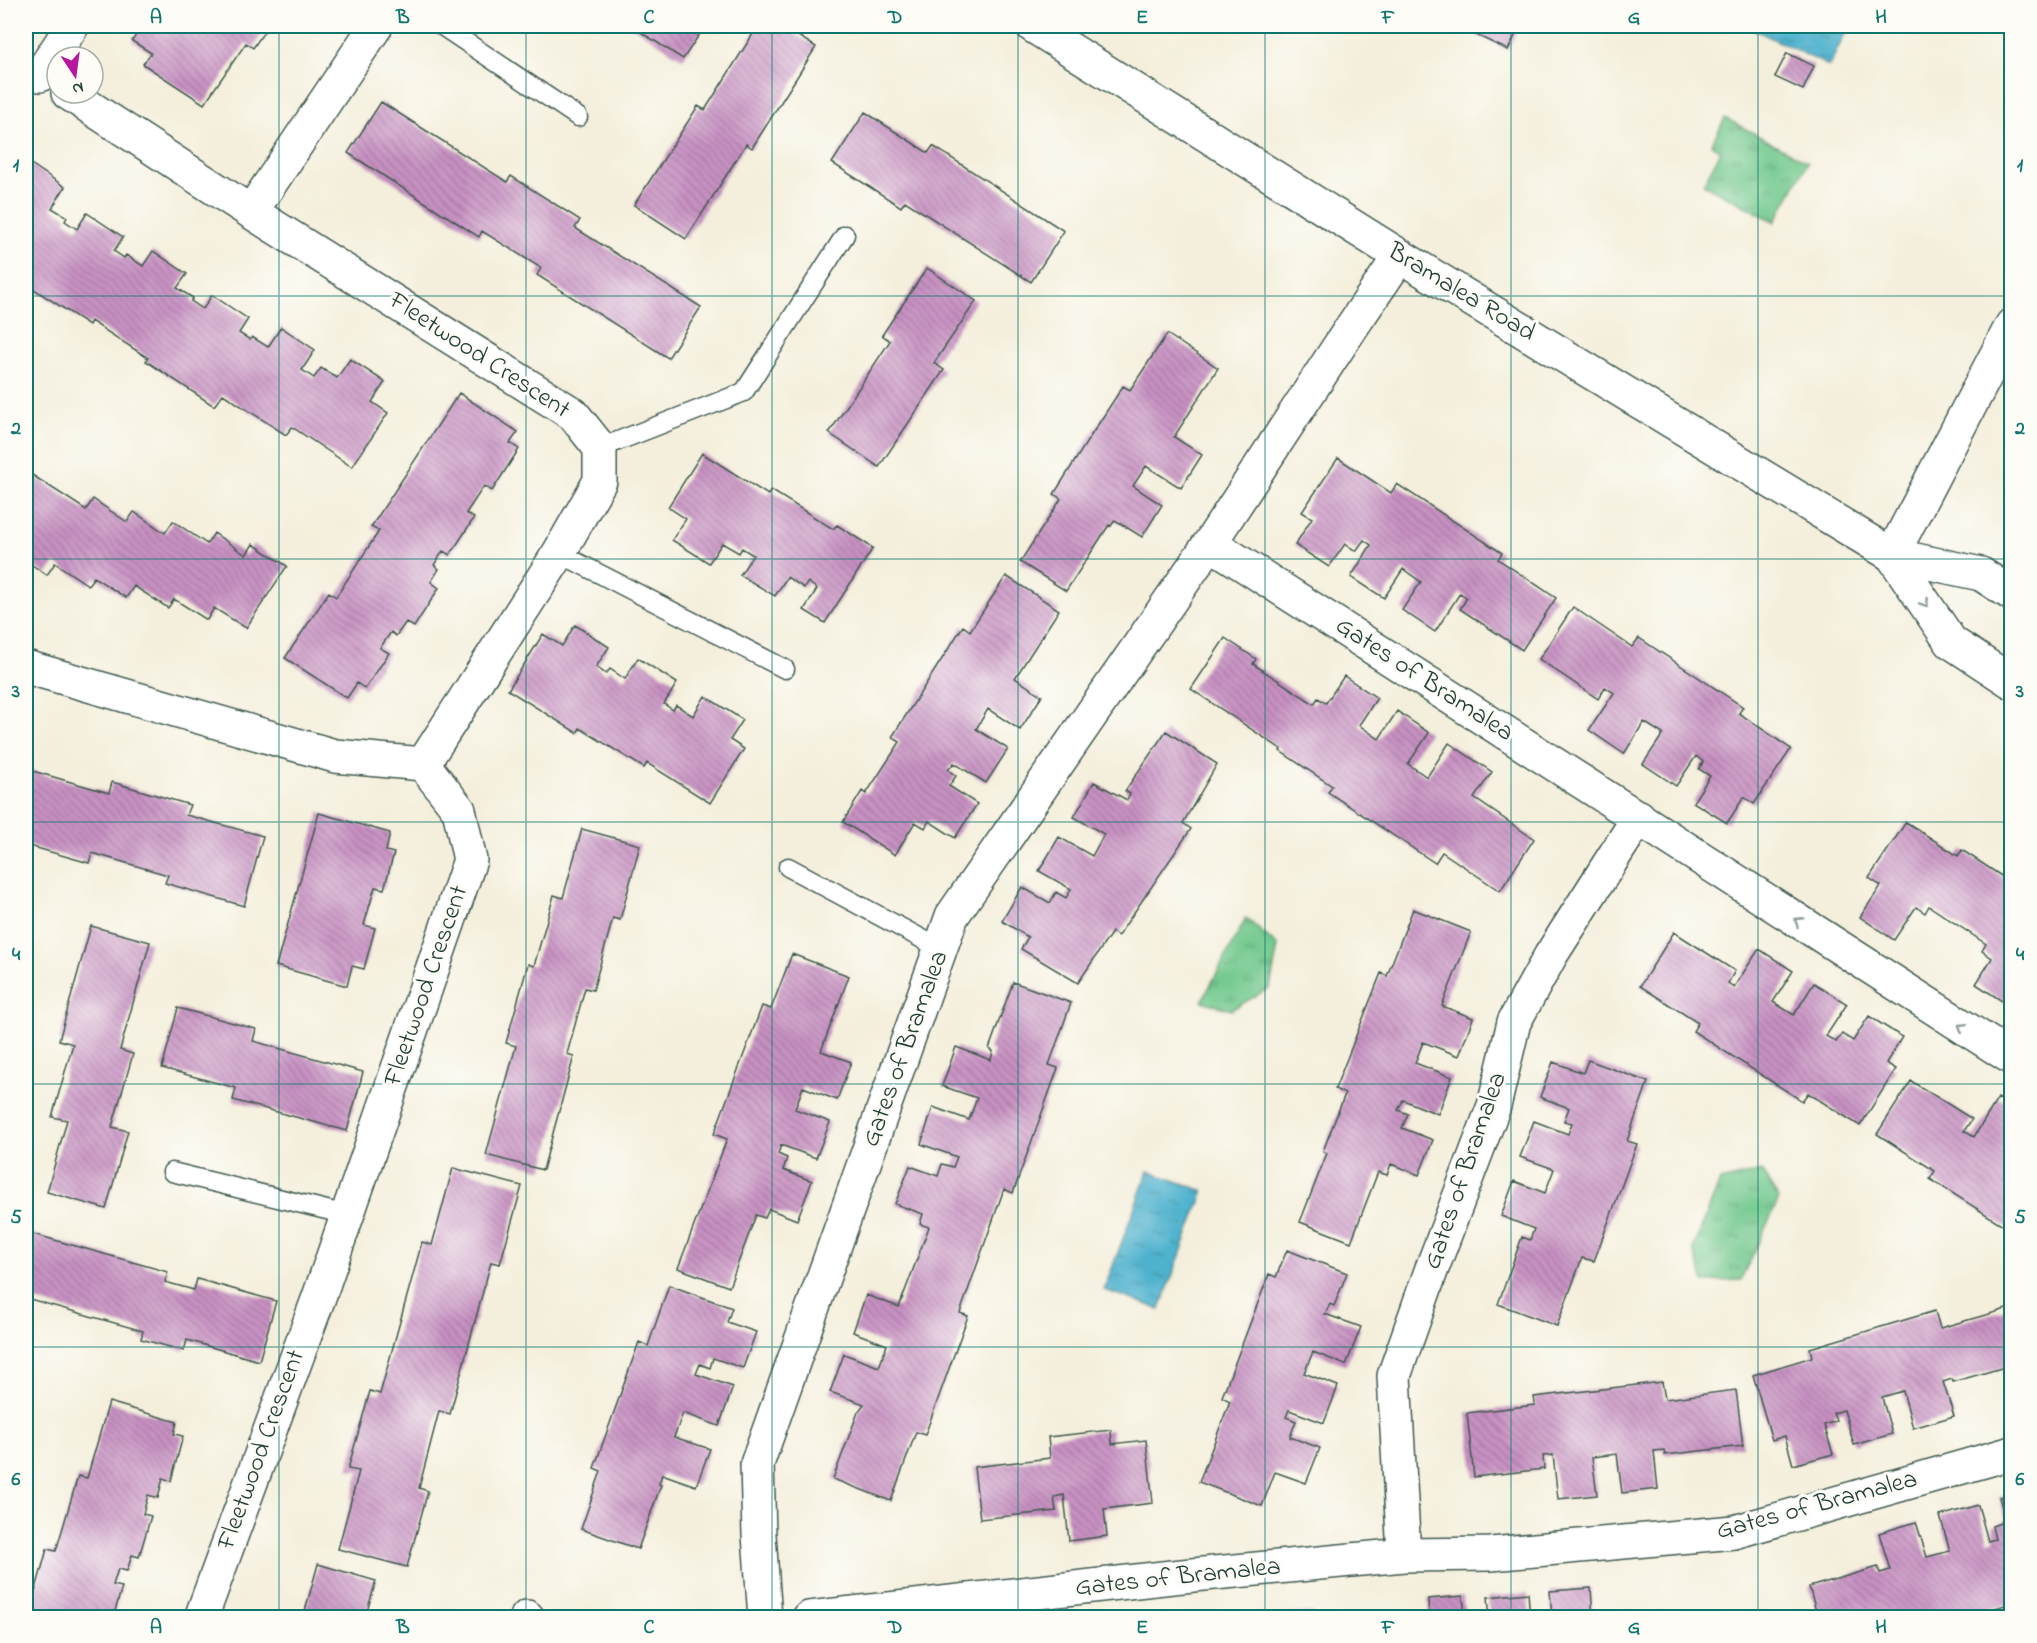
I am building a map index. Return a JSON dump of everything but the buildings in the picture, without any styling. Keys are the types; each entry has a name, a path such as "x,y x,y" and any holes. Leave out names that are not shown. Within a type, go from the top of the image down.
{"street":[{"path":"41,76 72,26"},
{"path":"251,212 376,26"},
{"name":"Bramalea Road","path":"1033,26 1400,256 1892,555 1981,574 2012,594"},
{"name":"Fleetwood Crescent","path":"86,105 251,212 573,414 600,448"},
{"name":"Gates of Bramalea","path":"765,1617 757,1464 952,916 1210,543 1400,256"},
{"path":"1892,555 2012,326"},
{"path":"26,667 335,756 423,764 559,552 600,481 600,448"},
{"name":"Gates of Bramalea","path":"1210,543 2012,1058"},
{"name":"Bramalea Road","path":"1892,555 1951,642 2012,682"},
{"name":"Fleetwood Crescent","path":"201,1617 347,1215 470,860 459,810 423,764"},
{"name":"Gates of Bramalea","path":"1404,1556 1394,1376 1494,1106 1514,1022 1551,955 1639,817"},
{"name":"Gates of Bramalea","path":"809,1617 1172,1577 1404,1556 1491,1554 1734,1533 2012,1453"}],"lane":[{"path":"442,26 578,117"},
{"path":"600,448 744,392 845,236"},
{"path":"559,552 785,669"},
{"path":"788,867 941,949"},
{"path":"172,1172 347,1215"}],"green space":[{"path":"1725,118 1808,162 1775,222 1703,184 1721,151 1711,145"},
{"path":"1246,918 1278,946 1270,988 1231,1010 1202,1001"},
{"path":"1761,1171 1779,1199 1741,1280 1704,1282 1693,1249 1720,1181"}],"water":[{"path":"1747,26 1849,26 1829,66"},
{"path":"1148,1171 1204,1191 1160,1309 1104,1290"}]}
